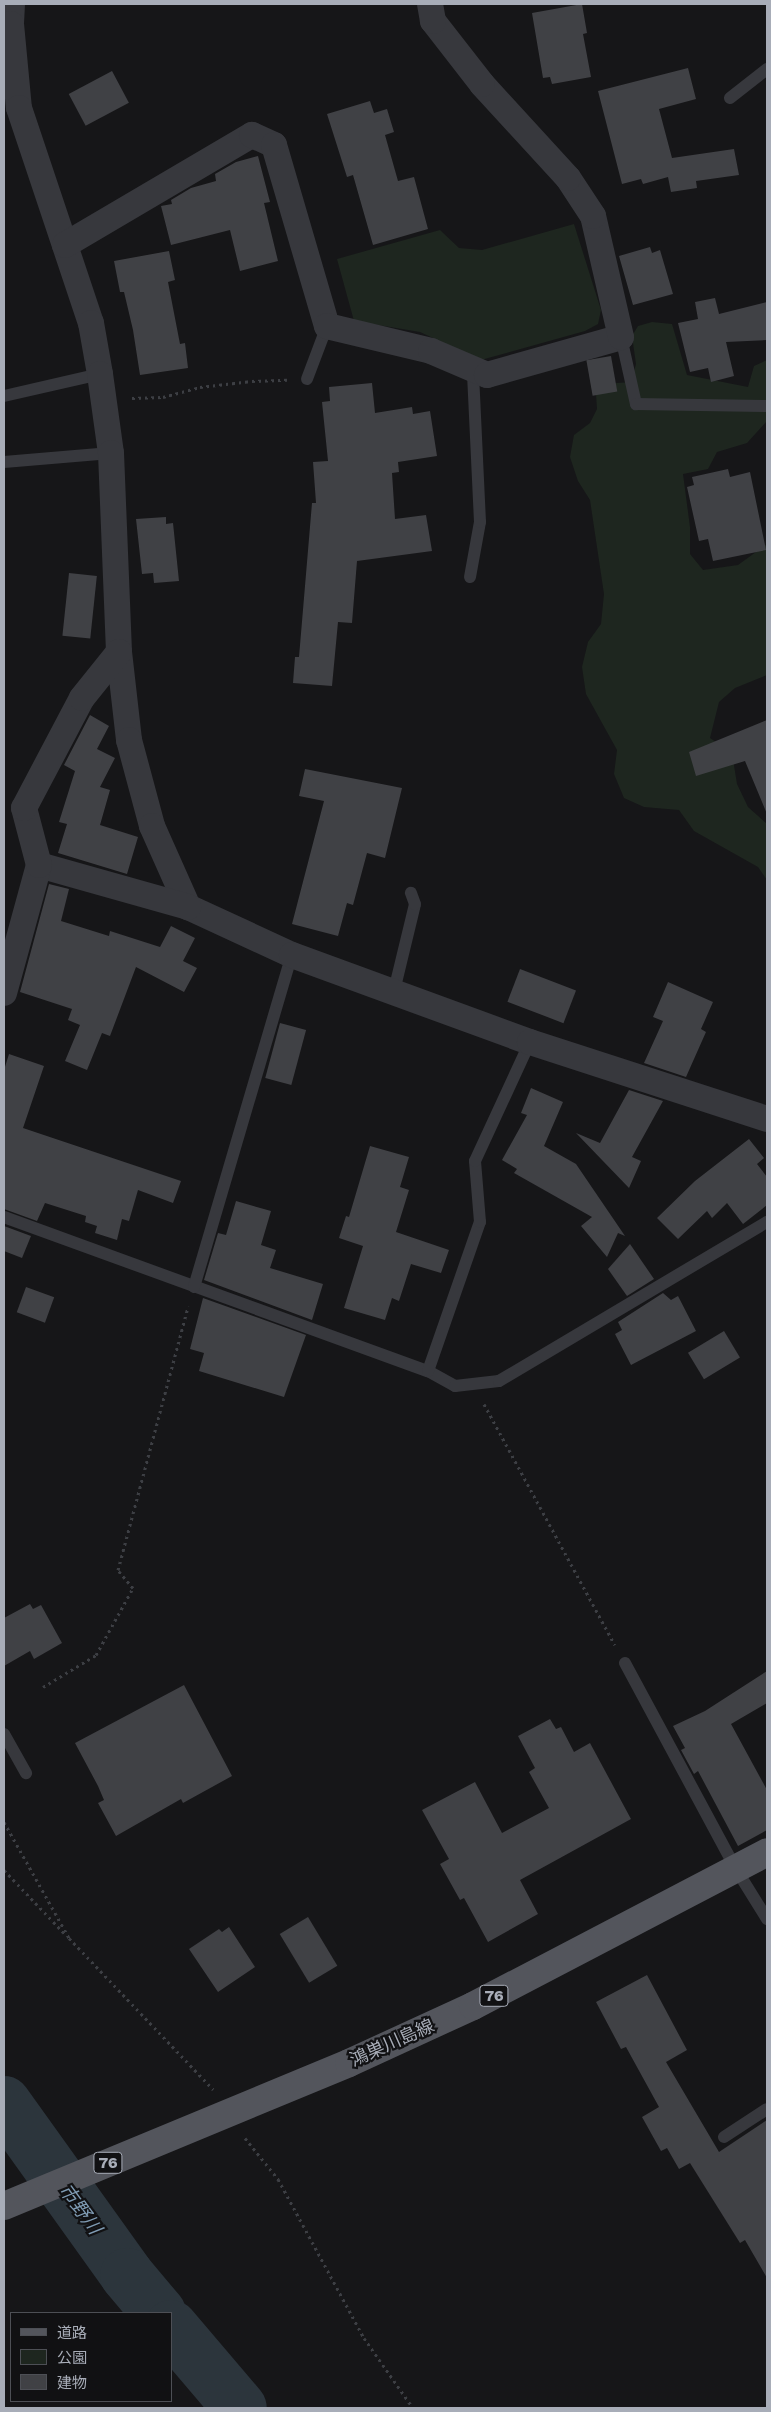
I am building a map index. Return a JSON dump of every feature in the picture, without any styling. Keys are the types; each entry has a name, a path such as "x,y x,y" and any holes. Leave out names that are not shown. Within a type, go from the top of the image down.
{"main road":[{"name":"鴻巣川島線","path":"4,2206 228,2123 473,2006 767,1852"}],"street":[{"path":"12,4 9,63 19,108 91,323 110,453 119,652 131,750 152,826 188,907"},
{"path":"65,245 252,135 274,145 327,326 430,351 473,372 487,375 621,337 593,216 568,178 482,84 433,20 430,4"},
{"path":"4,993 40,866 14,806 82,698 119,652"},
{"path":"40,866 188,907 292,955 530,1042 767,1119"}],"lane":[{"path":"730,98 767,69"},
{"path":"307,379 327,326"},
{"path":"621,337 636,404 767,406"},
{"path":"470,577 480,522 473,372"},
{"path":"4,396 101,386"},
{"path":"4,462 110,453"},
{"path":"394,992 415,904 411,893"},
{"path":"194,1287 292,955"},
{"path":"428,1371 480,1222 475,1161 530,1042"},
{"path":"4,1217 428,1371 454,1386 499,1381 767,1222"},
{"path":"625,1663 736,1869 767,1919"},
{"path":"4,1734 26,1773"},
{"path":"724,2137 767,2109"}],"path":[{"path":"101,386 163,397 200,387 252,381 307,379"},
{"path":"43,1687 96,1655 133,1588 118,1570 194,1287"},
{"path":"474,1385 625,1663"},
{"path":"4,1822 69,1938"},
{"path":"4,1870 198,2072 228,2123 278,2179 364,2338 413,2408"}],"green space":[{"path":"574,224 601,310 598,324 585,331 481,360 420,332 354,321 337,259 440,230 459,248 482,250"},
{"path":"652,322 672,324 687,375 748,387 754,366 767,360 767,421 747,443 717,452 708,469 683,474 690,527 690,554 703,570 738,565 767,544 767,675 735,688 719,702 710,738 732,753 737,784 748,807 767,824 767,880 758,867 694,831 679,810 644,807 624,798 614,774 617,750 586,694 582,667 588,642 601,624 604,594 590,500 578,481 570,457 574,435 590,423 597,409 596,394 603,384 631,382 636,364 632,336 638,326"}],"building":[{"path":"582,4 587,33 583,34 591,77 552,84 550,77 543,78 532,13"},
{"path":"688,68 696,99 659,109 672,158 734,149 739,175 696,181 697,188 671,192 668,177 643,184 641,179 622,184 598,91"},
{"path":"112,71 129,103 86,126 69,94"},
{"path":"370,101 374,113 387,109 394,132 385,135 398,181 414,177 428,229 373,245 353,175 347,177 327,114"},
{"path":"258,156 270,202 264,203 278,261 240,271 230,230 171,245 161,206 172,204 171,200 191,188 216,181 215,174 236,162"},
{"path":"650,247 652,253 660,250 673,294 633,305 619,256"},
{"path":"169,251 175,280 168,282 180,344 185,343 188,368 140,375 133,330 124,292 120,292 114,261"},
{"path":"715,298 719,314 767,302 767,340 726,342 734,376 711,382 708,368 690,372 678,323 698,319 695,302"},
{"path":"611,356 617,391 593,396 586,360"},
{"path":"372,383 375,413 412,407 413,414 430,411 437,456 398,462 399,472 392,473 395,519 426,515 432,551 357,561 352,623 338,622 332,686 293,683 295,657 299,657 312,503 316,503 313,462 328,461 322,402 330,401 329,387"},
{"path":"728,469 730,477 750,472 766,550 713,561 708,539 699,541 687,487 694,485 692,477"},
{"path":"166,517 166,524 173,523 179,581 154,583 153,573 142,574 136,519"},
{"path":"69,573 97,576 90,639 62,636"},
{"path":"90,715 109,726 97,749 115,758 100,787 110,790 100,825 138,837 127,874 58,853 67,824 59,822 75,771 64,765"},
{"path":"767,720 767,814 745,761 696,776 689,752"},
{"path":"305,769 402,788 385,858 367,853 353,905 347,903 338,936 292,924 324,801 299,796"},
{"path":"49,884 69,889 61,921 109,936 110,931 160,947 171,926 195,938 183,961 197,968 184,992 136,967 110,1036 102,1033 87,1070 65,1061 80,1025 68,1020 72,1009 20,992"},
{"path":"520,969 576,991 563,1023 507,1002"},
{"path":"668,982 713,1002 701,1029 706,1032 686,1077 644,1063 663,1021 653,1017"},
{"path":"280,1023 306,1030 291,1085 265,1078"},
{"path":"9,1054 44,1066 23,1128 181,1181 173,1203 138,1190 129,1221 122,1219 117,1240 95,1233 97,1226 85,1222 86,1216 45,1203 37,1221 4,1209 4,1070"},
{"path":"531,1088 563,1102 544,1146 576,1164 625,1236 618,1233 607,1257 581,1226 592,1217 514,1173 517,1169 502,1160 527,1115 521,1113"},
{"path":"629,1090 663,1101 632,1157 641,1161 629,1188 576,1133 600,1143"},
{"path":"749,1139 764,1158 757,1164 767,1177 767,1205 743,1224 727,1203 712,1218 707,1211 678,1239 657,1218 695,1181"},
{"path":"370,1146 409,1157 400,1187 409,1190 396,1232 449,1250 441,1273 411,1264 399,1301 392,1298 385,1320 344,1308 363,1246 339,1238 346,1216 349,1217"},
{"path":"236,1201 271,1211 261,1245 276,1250 270,1268 323,1284 312,1320 204,1280 218,1233 226,1235"},
{"path":"4,1226 31,1236 22,1258 4,1251"},
{"path":"630,1244 654,1279 627,1296 608,1269"},
{"path":"26,1287 54,1297 45,1323 17,1312"},
{"path":"663,1293 671,1300 678,1296 696,1331 631,1365 615,1334 622,1330 618,1322"},
{"path":"203,1298 306,1335 284,1397 199,1371 204,1353 190,1349"},
{"path":"724,1331 740,1358 704,1379 688,1353"},
{"path":"30,1604 33,1609 41,1605 62,1643 34,1659 30,1651 4,1666 4,1618"},
{"path":"767,1671 767,1703 731,1724 767,1790 767,1830 738,1846 698,1771 694,1774 681,1750 685,1748 673,1726 705,1711"},
{"path":"184,1685 232,1776 183,1803 181,1799 116,1836 98,1803 104,1800 98,1786 75,1743"},
{"path":"550,1719 556,1729 561,1727 574,1752 590,1743 631,1819 520,1880 538,1914 488,1942 464,1898 460,1900 440,1864 449,1859 422,1810 475,1782 502,1833 549,1808 529,1772 535,1768 518,1736"},
{"path":"308,1917 337,1966 309,1983 280,1934"},
{"path":"229,1927 255,1967 218,1992 189,1949 219,1929 222,1932"},
{"path":"647,1975 687,2050 666,2062 719,2152 767,2120 767,2278 745,2240 740,2243 690,2163 679,2169 667,2148 661,2151 642,2117 659,2107 626,2047 621,2049 596,2002"}],"waterway":[{"name":"市野川","path":"4,2103 127,2275 158,2312"},
{"name":"市野川","path":"172,2328 240,2408"}]}
